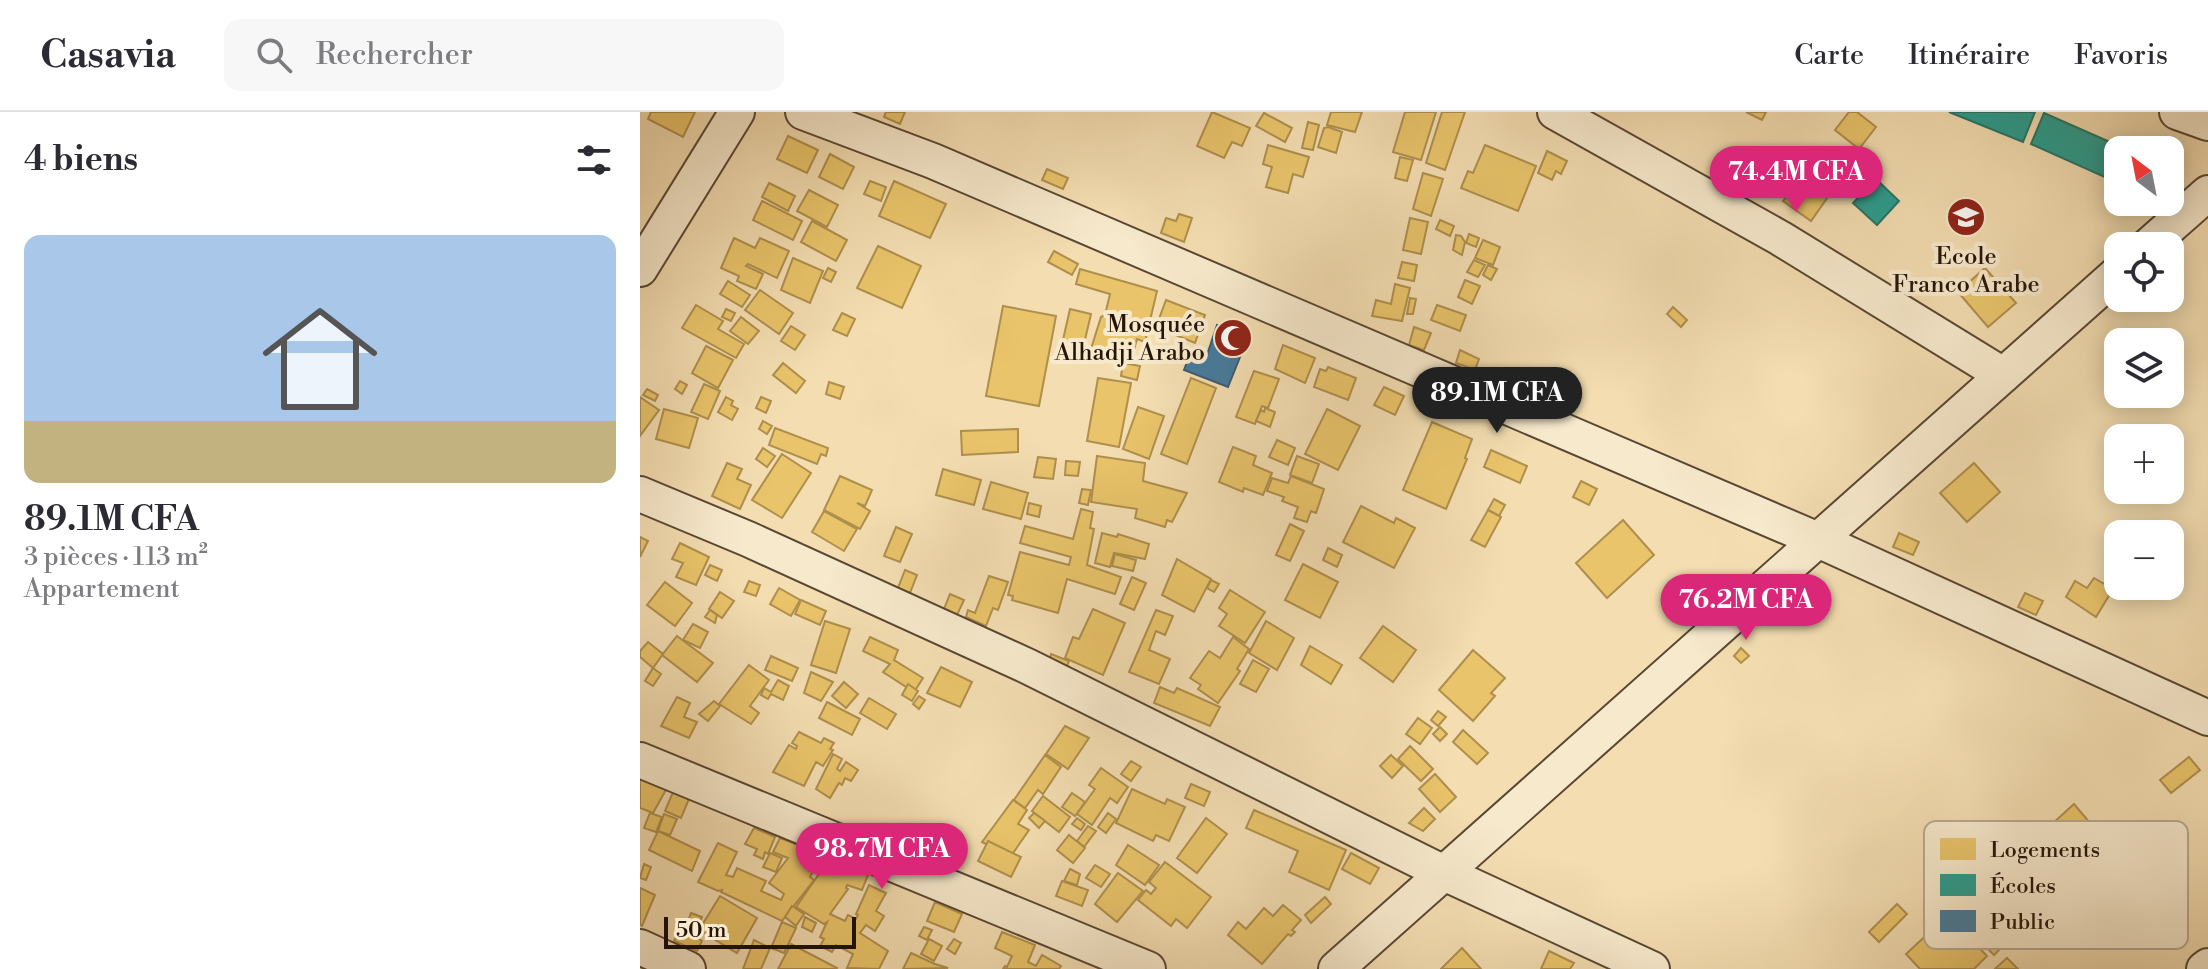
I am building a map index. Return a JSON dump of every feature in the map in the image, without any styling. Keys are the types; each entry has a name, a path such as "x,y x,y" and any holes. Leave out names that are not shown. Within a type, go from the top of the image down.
{"street":[{"path":"640,269 737,112"},
{"path":"803,112 947,167 1818,540 2208,718"},
{"path":"1555,112 1780,238 2003,375"},
{"path":"2177,112 2208,123"},
{"path":"2164,232 2208,193"},
{"path":"1336,969 2104,285"},
{"path":"640,494 748,539 1027,666 1444,873 1652,969"},
{"path":"640,760 1148,969"},
{"path":"640,947 688,969"}],"building: Logements":[{"path":"651,112 695,112 683,137 648,119"},
{"path":"886,112 905,112 900,124 884,117"},
{"path":"1212,112 1250,128 1242,146 1232,142 1224,158 1197,146"},
{"path":"1331,112 1362,112 1355,132 1327,125"},
{"path":"1405,112 1436,112 1421,160 1393,152"},
{"path":"1442,112 1465,112 1445,170 1426,163"},
{"path":"1746,112 1766,112 1762,120"},
{"path":"1849,112 1857,112 1876,127 1859,149 1835,130"},
{"path":"1264,113 1292,128 1285,142 1256,126"},
{"path":"1308,122 1319,125 1313,150 1302,148"},
{"path":"1324,128 1342,132 1336,153 1318,147"},
{"path":"788,136 818,150 807,173 777,159"},
{"path":"1268,145 1309,157 1303,177 1293,174 1288,193 1266,187 1272,167 1263,164"},
{"path":"1485,145 1536,166 1518,211 1461,188 1468,171 1473,173"},
{"path":"1547,151 1567,161 1561,174 1556,171 1552,180 1538,173"},
{"path":"830,154 854,167 843,189 819,177"},
{"path":"1400,157 1413,160 1407,181 1395,178"},
{"path":"1804,161 1837,184 1811,221 1783,201 1792,190 1786,186"},
{"path":"1047,169 1068,178 1063,189 1042,180"},
{"path":"1423,173 1443,179 1431,216 1413,209"},
{"path":"870,181 886,187 881,201 864,194"},
{"path":"894,181 946,204 930,238 879,216"},
{"path":"769,183 795,196 788,211 762,197"},
{"path":"809,190 838,205 827,227 797,211"},
{"path":"762,201 802,221 793,240 753,220"},
{"path":"1179,214 1192,218 1184,242 1161,233 1166,218 1176,221"},
{"path":"1410,218 1428,222 1421,254 1403,250"},
{"path":"1440,220 1454,226 1450,236 1436,229"},
{"path":"812,221 847,240 836,261 801,242"},
{"path":"1469,234 1479,238 1476,247 1466,243"},
{"path":"1456,235 1465,242 1462,255 1453,250"},
{"path":"734,238 755,248 760,238 789,251 777,278 748,264 746,266 763,274 756,289 737,281 739,276 721,268"},
{"path":"1483,240 1500,247 1493,265 1475,258"},
{"path":"878,246 921,266 902,308 857,288"},
{"path":"1054,251 1078,264 1072,275 1048,262"},
{"path":"793,258 823,271 810,303 781,290"},
{"path":"1474,260 1485,265 1478,277 1467,272"},
{"path":"1402,262 1417,265 1414,281 1398,278"},
{"path":"1488,265 1497,269 1491,280 1483,275"},
{"path":"828,268 836,272 831,282 823,278"},
{"path":"1985,268 2016,303 1988,327 1958,292"},
{"path":"1080,269 1157,291 1145,342 1137,339 1130,364 1090,352 1110,294 1076,284"},
{"path":"1465,280 1480,286 1472,304 1458,297"},
{"path":"728,281 750,295 742,307 720,294"},
{"path":"1395,284 1410,288 1402,321 1372,316 1376,300 1391,304"},
{"path":"760,290 793,313 779,334 745,310"},
{"path":"1410,298 1416,299 1413,314 1407,314"},
{"path":"1166,300 1205,315 1195,343 1156,327"},
{"path":"696,305 723,321 718,329 744,344 736,358 682,328"},
{"path":"1437,305 1466,315 1460,331 1431,320"},
{"path":"1003,306 1056,316 1039,406 986,396"},
{"path":"1673,307 1687,320 1681,327 1667,314"},
{"path":"726,309 735,313 731,321 722,317"},
{"path":"1070,309 1091,314 1081,357 1060,353"},
{"path":"842,313 855,319 847,336 833,330"},
{"path":"741,317 759,331 748,344 730,331"},
{"path":"791,326 805,335 795,350 781,341"},
{"path":"1414,327 1431,333 1424,350 1409,345"},
{"path":"1283,345 1315,358 1305,383 1275,369"},
{"path":"706,346 733,360 718,388 692,373"},
{"path":"1460,350 1479,359 1475,370 1456,363"},
{"path":"783,363 805,381 796,393 773,375"},
{"path":"1123,363 1140,366 1137,380 1121,376"},
{"path":"1328,367 1356,378 1348,400 1314,387 1320,369 1326,371"},
{"path":"1254,371 1279,379 1268,408 1262,406 1255,424 1236,417"},
{"path":"1098,378 1131,383 1119,447 1087,441"},
{"path":"1191,378 1216,388 1187,464 1161,454"},
{"path":"680,381 687,385 682,394 675,389"},
{"path":"829,382 844,387 840,399 826,394"},
{"path":"704,384 720,391 708,419 691,412"},
{"path":"1384,387 1404,396 1395,415 1374,405"},
{"path":"647,389 658,395 655,401 643,395"},
{"path":"640,397 659,410 640,436"},
{"path":"726,397 738,409 732,420 718,412"},
{"path":"761,397 771,401 766,413 756,408"},
{"path":"1138,407 1164,416 1149,459 1123,449"},
{"path":"1265,408 1275,412 1270,427 1256,421"},
{"path":"664,409 698,418 689,448 656,439"},
{"path":"1327,409 1360,426 1338,470 1305,454"},
{"path":"763,421 772,426 767,434 759,429"},
{"path":"1432,422 1472,439 1446,509 1403,490"},
{"path":"775,428 828,448 826,456 821,454 817,464 769,445"},
{"path":"1018,429 1018,452 962,455 961,431"},
{"path":"1277,440 1295,448 1288,465 1269,457"},
{"path":"1233,447 1256,456 1253,465 1272,473 1263,495 1244,488 1243,492 1219,482"},
{"path":"763,448 775,456 767,467 756,459"},
{"path":"1491,450 1527,466 1520,483 1484,467"},
{"path":"782,454 811,473 782,518 752,500"},
{"path":"1097,456 1145,463 1143,481 1187,493 1172,522 1167,520 1165,527 1135,518 1137,509 1091,502"},
{"path":"1297,456 1319,464 1312,483 1290,475"},
{"path":"1038,457 1056,459 1053,479 1034,477"},
{"path":"1066,461 1080,462 1078,476 1065,475"},
{"path":"727,463 742,469 737,479 751,485 740,509 712,496"},
{"path":"1974,463 2000,492 1967,522 1940,493"},
{"path":"943,469 981,480 974,505 936,495"},
{"path":"840,476 872,490 865,506 857,503 870,511 860,529 824,510"},
{"path":"1291,476 1324,489 1316,513 1311,511 1307,522 1294,518 1298,507 1282,501 1284,497 1267,491 1272,478 1288,483"},
{"path":"1581,481 1597,489 1589,505 1573,497"},
{"path":"991,482 1028,493 1021,519 983,509"},
{"path":"1082,489 1091,490 1088,505 1079,503"},
{"path":"1494,499 1505,505 1499,516 1488,510"},
{"path":"1029,503 1041,506 1039,517 1027,514"},
{"path":"1361,506 1394,523 1396,518 1415,528 1394,568 1343,542"},
{"path":"1081,509 1093,512 1090,528 1094,529 1087,565 1121,577 1115,594 1067,579 1058,613 1012,600 1013,596 1008,595 1020,552 1069,565 1071,557 1020,543 1025,526 1073,539"},
{"path":"1488,510 1501,517 1485,547 1471,540"},
{"path":"824,511 857,529 844,551 812,532"},
{"path":"1623,520 1654,555 1607,598 1576,563"},
{"path":"1290,524 1304,531 1290,561 1276,555"},
{"path":"896,527 912,534 900,562 884,556"},
{"path":"1102,533 1117,537 1118,534 1149,544 1145,559 1114,553 1110,567 1095,563"},
{"path":"1899,533 1919,542 1913,555 1893,547"},
{"path":"640,537 648,541 640,557"},
{"path":"680,543 709,557 696,585 676,577 683,563 672,559"},
{"path":"1328,548 1342,555 1337,567 1323,560"},
{"path":"1115,554 1136,560 1133,571 1112,566"},
{"path":"1177,559 1211,579 1194,612 1162,595"},
{"path":"1303,564 1338,582 1320,618 1285,600"},
{"path":"710,565 722,570 717,581 705,575"},
{"path":"905,570 917,575 910,593 898,588"},
{"path":"989,576 1008,582 998,610 993,608 986,626 966,617 968,610 975,613"},
{"path":"1132,577 1146,583 1134,610 1120,604"},
{"path":"2094,578 2104,584 2106,600 2096,617 2066,597 2075,581 2087,588"},
{"path":"1211,580 1219,584 1214,592 1207,588"},
{"path":"749,581 760,585 756,596 744,592"},
{"path":"665,582 692,603 675,626 647,605"},
{"path":"779,588 800,600 791,616 770,604"},
{"path":"1230,590 1265,612 1245,643 1219,626 1227,614 1219,608"},
{"path":"720,592 734,601 722,618 709,609"},
{"path":"2025,593 2043,601 2036,615 2018,607"},
{"path":"950,594 964,600 957,615 944,609"},
{"path":"801,600 826,611 820,625 795,614"},
{"path":"1093,609 1125,623 1103,675 1065,658 1073,637 1079,639"},
{"path":"710,610 717,615 715,623 705,617"},
{"path":"1156,610 1173,616 1165,635 1156,631 1149,650 1170,659 1159,684 1129,672"},
{"path":"825,621 850,629 836,673 811,665"},
{"path":"1266,621 1294,638 1277,670 1249,653"},
{"path":"693,624 708,632 700,648 683,640"},
{"path":"1383,626 1416,650 1393,682 1360,658"},
{"path":"677,636 713,663 697,682 662,655"},
{"path":"870,637 898,650 894,660 923,678 914,692 883,672 890,664 863,651"},
{"path":"1233,637 1249,649 1237,669 1240,671 1218,703 1198,689 1201,685 1190,678 1209,651 1220,658"},
{"path":"648,642 663,654 653,668 640,657 640,651"},
{"path":"1310,646 1342,665 1331,684 1301,665"},
{"path":"1741,648 1749,656 1741,663 1734,656"},
{"path":"1473,650 1505,678 1491,693 1495,696 1473,721 1439,690"},
{"path":"1051,654 1069,661 1067,666 1050,658"},
{"path":"771,656 798,668 792,681 765,670"},
{"path":"1253,660 1269,669 1256,692 1240,684"},
{"path":"749,665 769,680 750,706 759,713 751,724 719,704"},
{"path":"941,667 972,682 960,707 927,693"},
{"path":"653,668 661,674 653,686 645,681"},
{"path":"811,672 833,682 821,701 804,693"},
{"path":"778,680 789,686 783,700 771,694 768,699 761,695 764,688 771,692"},
{"path":"844,682 858,694 846,708 832,696"},
{"path":"908,684 918,691 912,701 902,695"},
{"path":"1160,687 1174,693 1177,688 1220,707 1210,726 1154,703"},
{"path":"919,696 925,700 919,709 913,704"},
{"path":"677,697 690,703 684,717 697,722 689,738 661,726"},
{"path":"869,698 896,714 887,729 860,713"},
{"path":"714,701 720,706 708,721 699,714"},
{"path":"827,702 860,719 852,735 819,718"},
{"path":"1438,711 1446,717 1438,726 1431,720"},
{"path":"1418,718 1432,728 1420,744 1406,734"},
{"path":"1065,726 1089,738 1068,769 1046,754"},
{"path":"1440,727 1447,734 1440,741 1433,734"},
{"path":"1463,730 1488,753 1477,764 1453,742"},
{"path":"799,732 821,743 824,738 834,743 823,766 816,762 804,786 773,772 789,745 796,749 797,746 792,743"},
{"path":"1410,746 1433,769 1421,781 1398,759"},
{"path":"833,754 842,759 837,769 840,771 846,762 858,770 851,781 845,778 842,785 839,783 830,798 816,789"},
{"path":"1045,755 1061,767 1043,794 1038,790 1025,808 1014,800"},
{"path":"1391,755 1403,766 1392,778 1380,766"},
{"path":"2189,757 2200,770 2171,793 2160,780"},
{"path":"1131,761 1141,767 1131,781 1121,774"},
{"path":"1101,768 1128,787 1117,803 1110,798 1092,825 1077,814 1095,789 1089,785"},
{"path":"1435,774 1456,797 1440,812 1419,789"},
{"path":"640,776 667,788 653,813 640,808"},
{"path":"1191,784 1210,792 1204,806 1185,798"},
{"path":"1132,789 1165,804 1167,799 1185,807 1169,841 1156,835 1153,841 1116,823"},
{"path":"673,792 689,799 681,818 665,811"},
{"path":"1072,793 1085,802 1075,816 1062,807"},
{"path":"1043,796 1070,817 1059,832 1032,811"},
{"path":"1013,800 1027,810 1018,824 1029,830 1011,856 982,842"},
{"path":"2074,804 2088,821 2055,821"},
{"path":"1424,808 1435,819 1423,831 1409,823"},
{"path":"1254,810 1346,850 1329,890 1289,872 1298,851 1246,828"},
{"path":"650,813 662,817 656,832 644,828"},
{"path":"1034,813 1045,821 1039,828 1029,818"},
{"path":"1108,813 1116,819 1106,833 1098,827"},
{"path":"664,814 677,819 670,835 658,831"},
{"path":"1077,818 1085,824 1081,830 1072,824"},
{"path":"1206,818 1227,834 1197,873 1177,858"},
{"path":"1088,826 1096,831 1084,847 1077,841"},
{"path":"754,828 775,837 763,859 754,855 757,849 745,844"},
{"path":"658,831 700,851 692,871 649,850"},
{"path":"1069,835 1085,848 1073,863 1057,850"},
{"path":"780,838 822,854 810,877 814,880 782,921 722,890 698,882 718,843 737,852 726,875 733,877 737,868 766,881 761,891 781,900 784,894 769,883 788,858 773,852"},
{"path":"988,841 1021,857 1011,877 978,861"},
{"path":"1128,845 1159,865 1145,885 1116,865"},
{"path":"770,853 782,858 776,872 763,867"},
{"path":"1351,853 1379,868 1370,884 1342,869"},
{"path":"826,857 868,875 862,890 847,885 848,889 830,914 845,921 848,915 856,919 869,885 886,893 876,911 884,916 875,931 866,925 860,933 888,951 879,969 847,968 853,954 836,945 832,952 820,946 824,939 820,937 827,922 824,924 796,907 819,874 816,873"},
{"path":"1165,862 1211,897 1187,928 1176,919 1171,926 1138,900 1146,890 1151,894 1156,888 1149,882"},
{"path":"644,864 651,867 646,880 640,878"},
{"path":"1095,865 1110,874 1101,887 1086,878"},
{"path":"1070,869 1080,874 1077,885 1064,881"},
{"path":"1118,873 1143,891 1117,922 1095,904"},
{"path":"1062,881 1088,890 1082,906 1056,896"},
{"path":"640,888 655,895 642,926 640,925"},
{"path":"720,896 757,918 737,953 699,930"},
{"path":"1325,897 1331,904 1311,923 1305,915"},
{"path":"935,902 962,914 954,932 927,921"},
{"path":"1897,904 1907,914 1879,942 1869,932"},
{"path":"1283,905 1301,920 1292,930 1295,932 1291,936 1288,934 1262,964 1228,935 1238,922 1246,929 1264,908 1273,916"},
{"path":"792,906 804,914 796,926 785,917"},
{"path":"691,913 702,917 693,935 702,941 697,951 674,941"},
{"path":"805,917 816,923 812,932 802,927"},
{"path":"782,922 796,928 784,953 771,948"},
{"path":"924,927 932,930 927,940 919,936"},
{"path":"1002,932 1035,945 1028,962 1036,966 1042,955 1061,966 1059,969 1003,969 1012,956 995,948"},
{"path":"1924,937 1924,949 1980,949 1987,956 1974,969 1920,969 1906,954"},
{"path":"929,939 942,946 934,961 921,954"},
{"path":"954,939 961,943 955,954 947,949"},
{"path":"754,940 770,948 761,969 743,969"},
{"path":"791,944 837,968 778,969"},
{"path":"1462,948 1481,969 1441,969"},
{"path":"1549,951 1574,963 1570,969 1541,969"},
{"path":"911,953 935,964 948,968 903,969"},
{"path":"2007,958 2018,969 1995,969"}],"building: Écoles":[{"path":"1949,112 2035,112 2023,142"},
{"path":"2044,113 2104,139 2104,177 2031,144"},
{"path":"1876,179 1899,201 1877,225 1853,203"}],"building: Public":[{"path":"1217,325 1248,337 1228,387 1184,370 1191,352 1206,358"}],"place":[{"name":"Ecole Franco Arabe","path":"1966,217"},
{"name":"Mosquée Alhadji Arabo","path":"1233,338"}]}
